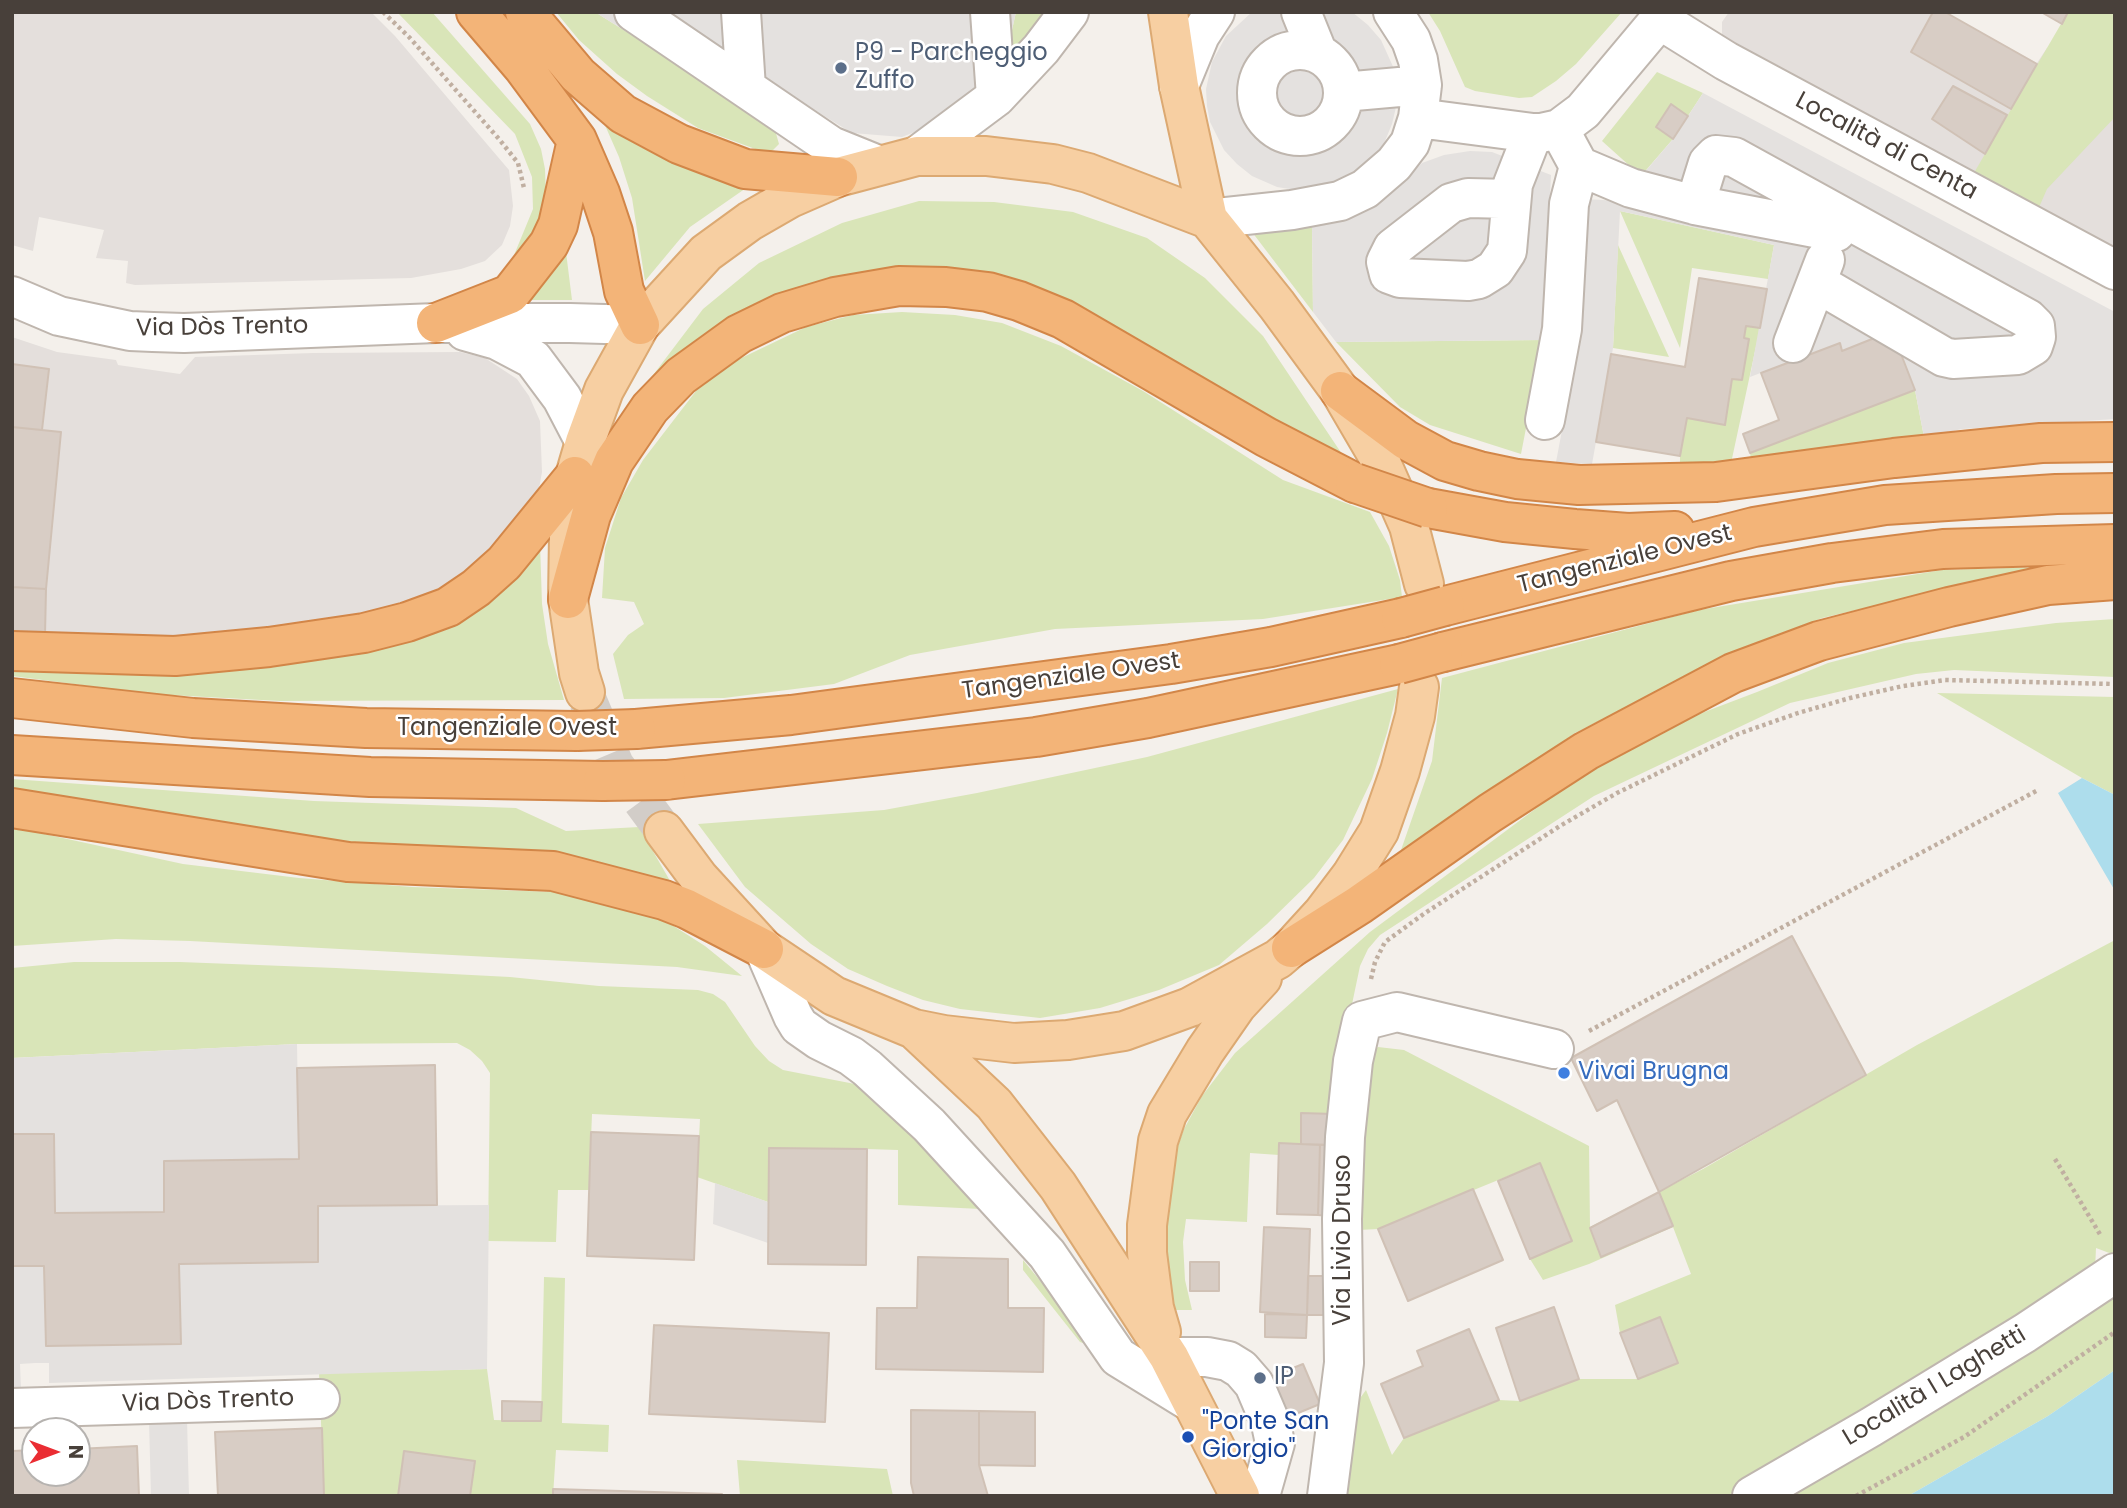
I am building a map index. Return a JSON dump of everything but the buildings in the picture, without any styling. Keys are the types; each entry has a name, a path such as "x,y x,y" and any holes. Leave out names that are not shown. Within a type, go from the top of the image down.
{"highway":[{"path":"476,12 523,68 576,140 600,193 613,233 624,291 640,326"},
{"path":"525,12 578,75 623,114 679,144 745,169 838,177"},
{"path":"436,323 510,294 549,244 558,225 576,140"},
{"path":"568,600 591,515 614,461 650,408 681,376 739,334 782,313 835,297 900,286 946,286 988,292 1063,319 1266,437 1355,483 1428,508 1505,522 1628,533 1754,527"},
{"path":"1340,391 1406,440 1445,461 1517,479 1579,485 1716,482 1894,458 2041,443 2115,442"},
{"path":"12,651 175,656 337,637 407,622 449,607 504,563 580,459"},
{"name":"Tangenziale Ovest","path":"12,698 206,718 366,727 576,731 636,729 791,715 1146,668 1272,647 1401,618 1434,595 1754,527 1885,505 2115,493"},
{"name":"Tangenziale Ovest","path":"12,755 370,777 666,780 1036,737 1409,675 1443,652 1731,580 1832,562 1943,549 2115,544"},
{"path":"1285,954 1490,813 1586,751 1733,673 1819,641 1949,607 2048,585 2115,580"},
{"path":"12,808 348,862 553,871 664,900 764,949"}],"main road":[{"path":"1168,12 1179,86 1208,219 1277,304 1340,391 1378,456 1409,526 1434,595"},
{"path":"585,692 579,673 568,600 569,536 580,459 604,390 640,326 706,253 770,209 838,177 917,156 986,156 1053,164 1088,173 1208,219"},
{"path":"1169,1357 1154,1308 1147,1253 1148,1215 1158,1142 1167,1114 1237,1005 1330,904 1379,831 1415,716 1409,675"},
{"path":"664,831 699,878 764,949 834,996 914,1029 944,1035 1014,1043 1068,1040 1124,1031 1190,1007 1285,954"},
{"path":"914,1029 994,1104 1050,1175 1169,1357 1240,1496"}],"street":[{"path":"634,12 831,146 878,165"},
{"path":"741,12 746,88"},
{"path":"990,12 996,97"},
{"path":"917,156 996,97 1041,48 1069,12"},
{"path":"1179,86 1200,35 1215,12"},
{"path":"1301,12 1318,54 1336,70 1343,92 1342,106 1336,118 1325,128 1313,134 1286,134 1273,127 1259,104 1261,77 1268,65 1291,51 1318,54"},
{"path":"1208,219 1340,201 1365,189 1394,164 1410,143 1420,102 1418,60 1411,40 1393,12"},
{"name":"Località di Centa","path":"1546,131 1583,111 1663,16 1726,61 2115,270"},
{"path":"1343,92 1420,102 1546,131 1579,166 1631,188 1695,205 1839,224"},
{"path":"1511,199 1513,184 1546,131"},
{"path":"1695,205 1708,163 1716,155 1734,157 1839,224 2028,319 2035,326 2036,337 2033,346 2018,355 1954,359 1944,357 1816,283"},
{"path":"1545,420 1562,329 1569,204 1579,166"},
{"path":"1793,343 1839,224"},
{"name":"Via Dòs Trento","path":"12,296 59,316 130,331 184,334 436,323 640,326"},
{"name":"Via Dòs Trento","path":"436,323 497,340 533,359 562,397 580,459"},
{"path":"764,949 799,1026 859,1062 929,1125 1047,1254 1118,1357 1191,1402"},
{"path":"1379,1016 1554,1049"},
{"name":"Via Livio Druso","path":"1327,1496 1344,1363 1342,1219 1345,1137 1353,1061 1379,1016"},
{"name":"Località I Laghetti","path":"1752,1496 2025,1333 2110,1258"},
{"path":"1169,1357 1208,1357 1228,1361 1241,1368 1254,1384 1272,1424 1275,1443 1260,1496"},
{"name":"Via Dòs Trento","path":"12,1408 320,1399"}],"path":[{"path":"383,12 463,97 518,163 525,199"},
{"path":"1379,1016 1375,962 1385,942 1560,826 1617,793 1738,734 1850,698 1945,680 2115,684"},
{"path":"1554,1049 2038,790"},
{"path":"2055,1159 2110,1258"},
{"path":"1856,1496 1964,1437 2115,1332"}],"shaded area":[{"path":"12,12 371,12 395,36 509,170 513,206 510,226 502,245 485,261 461,269 411,278 135,285 126,283 128,261 96,258 104,230 39,217 33,251 12,245"},
{"name":"P9 - Parcheggio Zuffo","path":"595,12 1016,12 1010,39 983,83 922,129 902,137 852,133 772,84 754,112"},
{"path":"1252,12 1352,12 1381,40 1395,71 1397,103 1392,124 1376,155 1360,170 1338,183 1296,190 1277,187 1252,176 1224,150 1210,122 1206,89 1212,62 1226,36"},
{"path":"1729,12 1945,12 2037,63 2047,48 2115,85 2115,252 1727,49 1722,34 1722,22"},
{"path":"1703,93 2115,312 2115,419 1962,429 1924,437 1915,390 1892,331 1842,351 1839,343 1750,377 1774,245 1620,211 1613,348 1592,464 1556,462 1578,346 1585,199 1620,201 1673,139"},
{"path":"1470,151 1492,152 1551,175 1543,340 1336,342 1313,312 1312,226 1364,212 1391,193 1422,163 1444,155"},
{"path":"12,337 57,352 116,360 118,365 180,374 195,357 460,352 485,358 517,379 529,396 540,421 542,472 537,500 527,517 444,592 373,618 194,635 127,637 12,633"},
{"path":"297,1044 299,1159 164,1161 164,1212 55,1213 54,1134 12,1134 12,1058"},
{"path":"715,1183 768,1202 768,1243 713,1224"},
{"path":"489,1205 487,1369 49,1383 49,1363 35,1363 20,1364 21,1390 12,1391 12,1266 44,1266 181,1343 179,1264 318,1206"},
{"path":"187,1419 189,1496 151,1496 149,1421"}],"green space":[{"path":"397,12 432,12 530,124 541,149 546,197 540,224 527,246 512,260 533,209 532,177 515,134"},
{"path":"556,12 595,12 754,112 775,130 779,144 769,154 698,128 617,74 579,40"},
{"path":"1016,12 1045,12 1012,53 1010,39"},
{"path":"1428,12 1622,12 1576,64 1556,81 1532,97 1519,98 1465,87 1440,31"},
{"path":"2068,12 2115,12 2115,117 2047,189 2037,212 1971,178"},
{"path":"1657,72 1703,93 1673,139 1641,176 1602,141"},
{"path":"604,123 639,146 673,162 707,176 749,186 690,227 645,281 632,198 619,157"},
{"path":"919,201 994,202 1073,212 1147,238 1205,278 1263,336 1344,457 972,272 876,270 784,292 716,326 649,392 647,383 703,309 759,263 842,223"},
{"path":"1620,211 1774,245 1768,279 1692,268 1680,348"},
{"path":"1312,226 1313,312 1252,232"},
{"path":"1618,245 1669,357 1613,348"},
{"path":"566,252 572,300 521,300 558,264"},
{"path":"902,312 955,315 1002,323 1061,346 1143,391 1283,480 1370,512 1389,546 1400,580 1402,597 1263,619 1055,629 910,655 834,684 724,698 624,699 613,654 628,635 644,624 634,602 602,598 605,548 621,498 643,460 696,391 731,363 806,327 853,315"},
{"path":"1746,326 1760,328 1730,468 1680,470 1687,418 1725,425 1732,379 1742,380 1749,340 1744,338"},
{"path":"1543,340 1521,454 1430,425 1400,407 1336,342"},
{"path":"1915,390 1924,437 1752,464 1750,453"},
{"path":"540,543 542,604 548,644 564,700 280,701 151,694 12,676 12,671 124,672 381,644"},
{"path":"2041,567 1822,618 1731,655 1575,733 1403,858 1401,850 1432,761 1442,678 1699,610 1942,570"},
{"path":"2115,619 2115,677 1954,670 1916,674 1790,703 1594,796 1380,935 1368,949 1360,966 1342,1052 1334,1114 1302,1113 1301,1144 1279,1143 1279,1155 1250,1153 1247,1222 1186,1219 1183,1242 1185,1280 1192,1310 1174,1310 1162,1225 1174,1157 1184,1129 1202,1096 1235,1053 1370,932 1585,772 1686,719 1828,663 1904,643 2056,623"},
{"path":"1398,689 1372,779 1343,840 1314,878 1267,924 1219,965 1159,990 1100,1008 1040,1018 960,1009 923,1000 848,969 811,944 745,887 698,824 884,810 977,793 1147,757"},
{"path":"1937,693 2115,697 2115,795 2082,778"},
{"path":"12,779 314,801 516,808 566,831 639,827 673,886 593,860 411,852 12,799"},
{"path":"12,827 183,864 299,878 412,887 555,892 598,897 661,918 705,946 742,976 677,967 190,941 116,939 12,946"},
{"path":"2115,940 2115,1253 2096,1248 2095,1270 1727,1496 1343,1496 1358,1401 1366,1390 1392,1455 1404,1438 1499,1400 1520,1401 1579,1379 1638,1379 1678,1363 1660,1318 1620,1333 1615,1305 1691,1274 1673,1227 1589,1264 1543,1280 1530,1259 1572,1241 1540,1163 1378,1229 1359,1230 1367,1056 1378,1047 1404,1050 1589,1146 1590,1227 1703,1169 1917,1045"},
{"path":"74,962 180,962 336,968 510,977 599,986 698,990 713,994 725,1002 755,1046 769,1061 783,1070 865,1086 981,1209 898,1205 898,1150 769,1148 768,1202 697,1177 700,1119 592,1114 589,1190 558,1190 556,1242 488,1241 490,1073 470,1050 457,1043 297,1044 12,1058 12,968"},
{"path":"1023,1260 1095,1347 1080,1342 1023,1270"},
{"path":"544,1277 565,1278 562,1423 609,1425 608,1452 556,1450 553,1496 324,1496 319,1373 487,1369 494,1420 541,1421"},
{"path":"2115,1291 2115,1370 2048,1416 1908,1496 1782,1496"},
{"path":"737,1460 887,1469 893,1496 740,1496"}],"water":[{"path":"2082,778 2115,795 2115,891 2058,793"},
{"path":"2115,1370 2115,1496 1908,1496 2048,1416"}],"tunnel":[{"path":"588,701 615,765 664,831"}],"place":[{"name":"P9 - Parcheggio Zuffo","path":"841,68"},
{"name":"Vivai Brugna","path":"1564,1073"},
{"name":"IP","path":"1260,1378"},
{"name":"\"Ponte San Giorgio\"","path":"1188,1437"}]}
